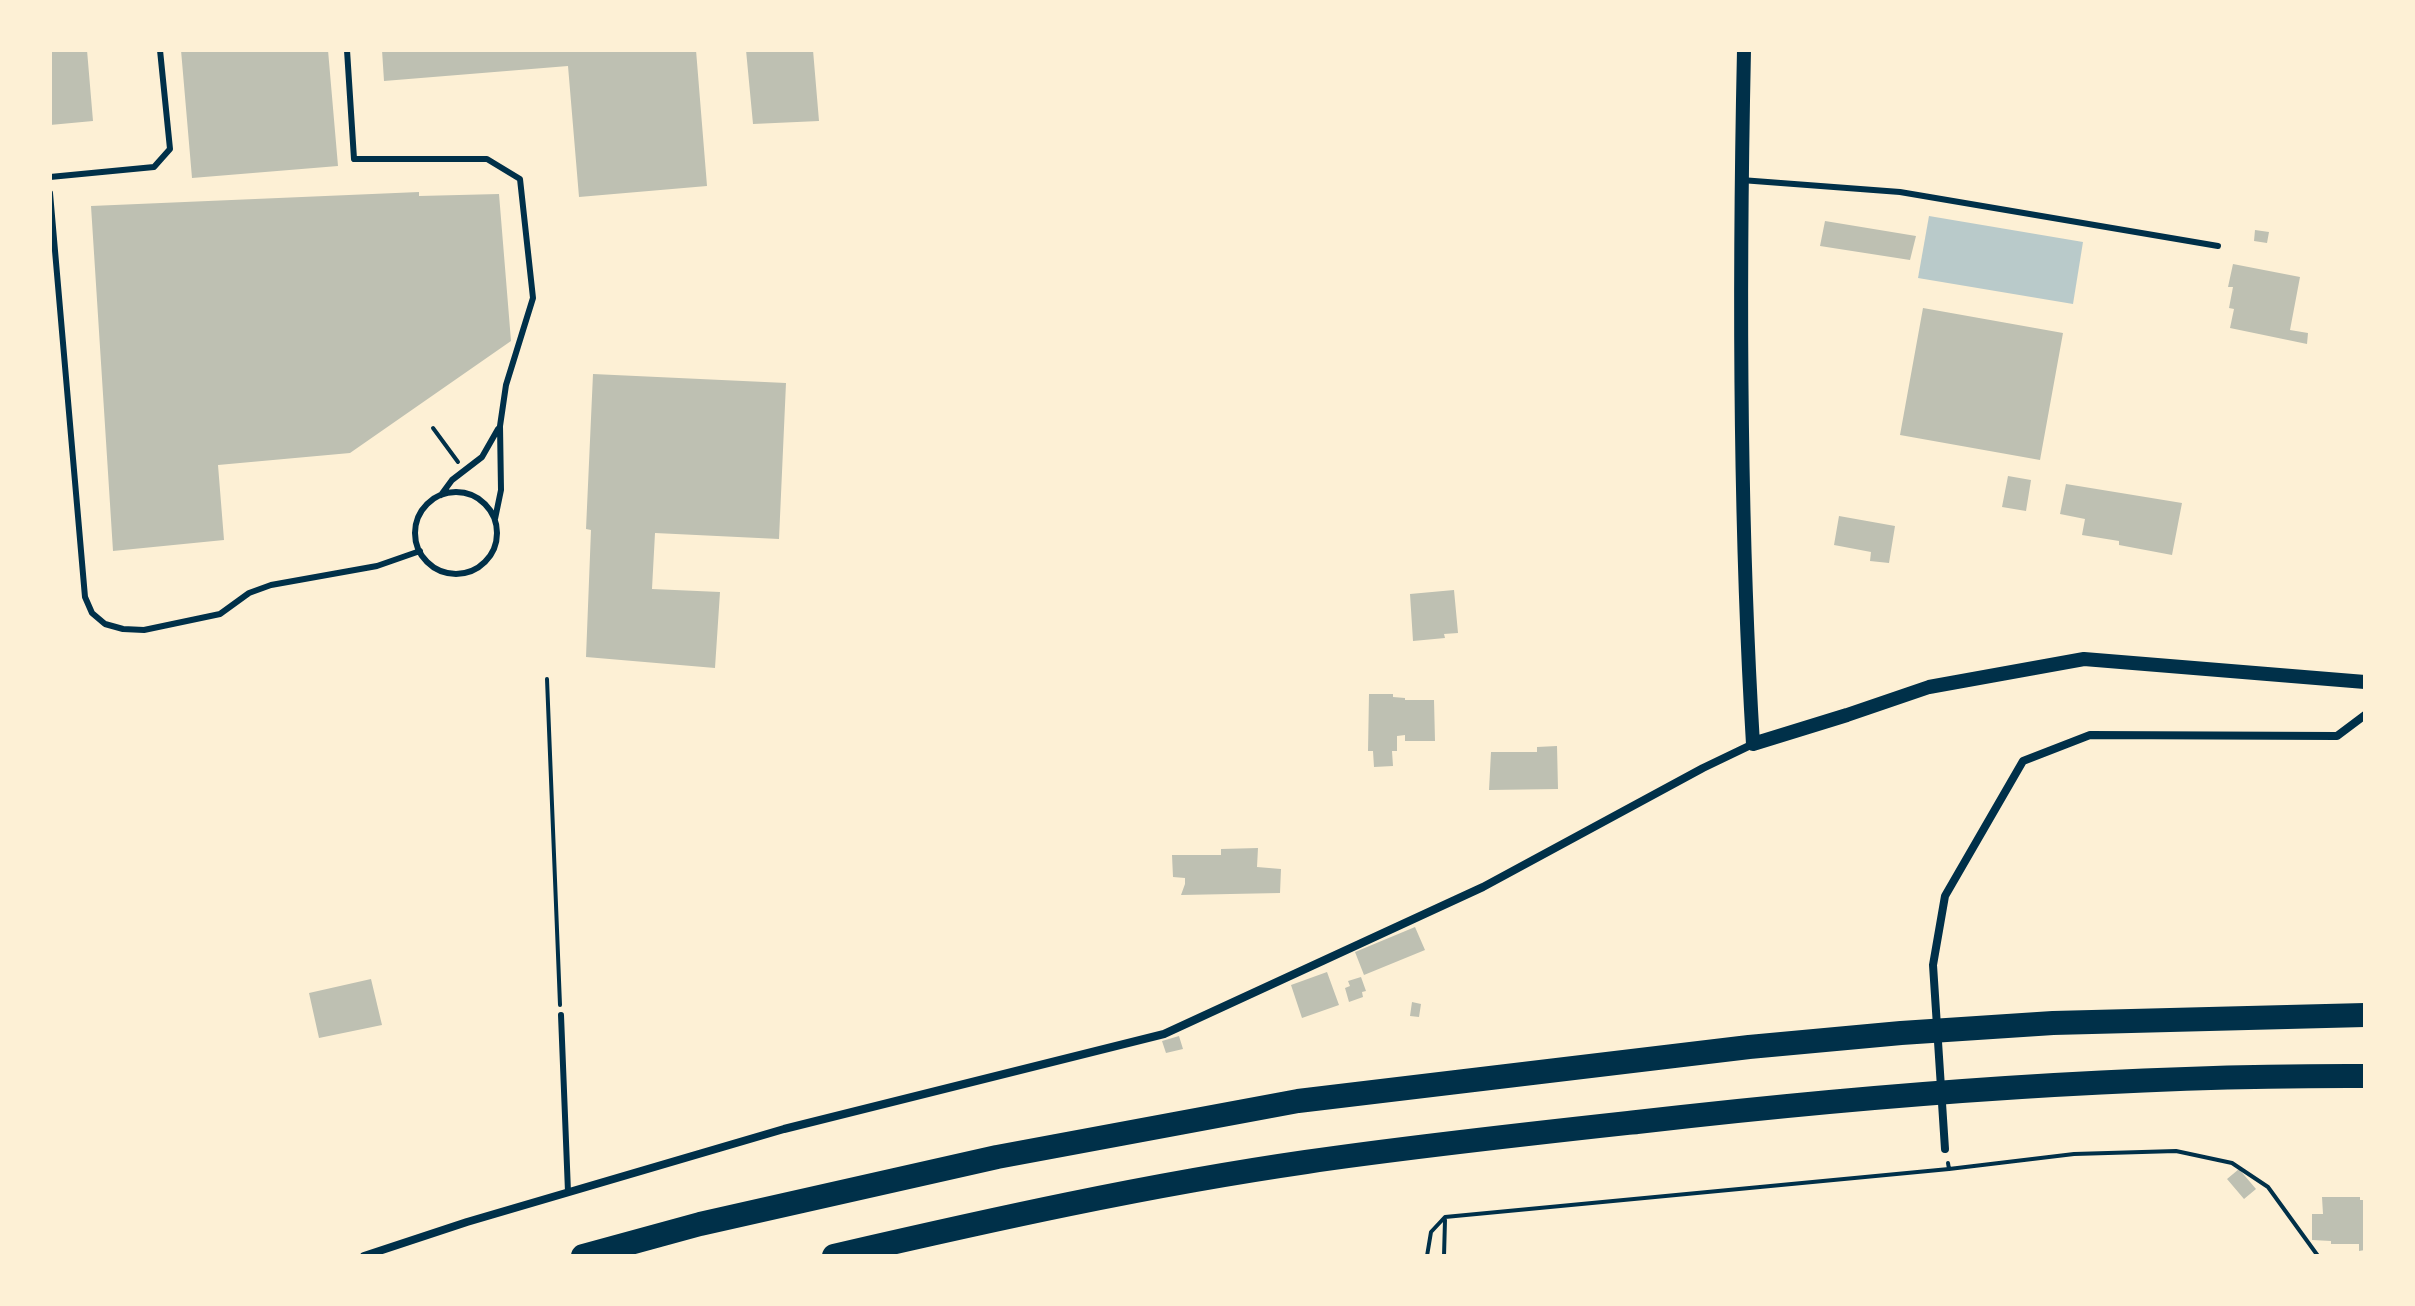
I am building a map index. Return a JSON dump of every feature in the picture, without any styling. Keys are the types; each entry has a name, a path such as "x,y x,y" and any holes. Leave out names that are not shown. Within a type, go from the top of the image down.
{"highway":[{"path":"583,1256 700,1224 937,1169 1298,1101 1749,1047 1901,1033 2053,1023 2365,1015"},
{"path":"834,1256 1009,1216 1151,1189 1303,1162 1453,1143 1755,1109 2059,1083 2365,1076"}],"street":[{"path":"1744,50 1741,180 1747,634 1753,744"},
{"path":"364,1256 467,1222 784,1129 1164,1034 1483,887 1753,744 1929,687 2084,659 2365,682"},
{"path":"1945,1149 1933,965 1945,896 2023,761 2090,735 2337,736 2365,715"}],"lane":[{"path":"50,177 154,167 170,149 160,50"},
{"path":"347,50 354,159 487,159 520,179 533,298 506,385 500,426 501,490 495,519"},
{"path":"1741,180 1900,192 2218,246"},
{"path":"50,193 85,597 92,613 105,624 144,630 220,614 249,593 271,585 377,566 420,551"},
{"path":"441,495 452,480 482,457 500,426"},
{"path":"452,492 473,496 482,501 495,519 498,531 496,544 483,565 473,571 448,574 426,562 420,551 416,541 418,519 431,501 441,495 452,492"},
{"path":"561,1015 568,1192"}],"path":[{"path":"547,679 561,1015"},
{"path":"1945,1149 1949,1169"},
{"path":"1427,1256 1431,1232 1445,1217 1949,1169 2074,1154 2176,1151 2232,1163 2268,1187 2318,1256"},
{"path":"1444,1256 1445,1217"}],"shaded area":[{"path":"1929,216 2083,242 2073,304 1918,278"}],"building":[{"path":"50,50 87,50 93,121 50,125"},
{"path":"181,50 328,50 338,166 192,178"},
{"path":"382,50 696,50 707,186 579,197 568,66 384,81"},
{"path":"746,50 813,50 819,121 753,124"},
{"path":"419,192 419,196 499,194 511,341 350,453 218,465 224,540 113,551 91,206"},
{"path":"1825,221 1916,236 1910,260 1820,246"},
{"path":"2255,230 2269,232 2267,243 2254,241"},
{"path":"2233,264 2300,277 2290,330 2308,333 2307,344 2230,328 2234,309 2229,308 2233,287 2228,287"},
{"path":"1923,308 2063,333 2040,460 1900,435"},
{"path":"593,374 786,383 779,539 655,533 652,589 720,592 715,668 586,657 591,530 586,529"},
{"path":"2008,476 2031,480 2026,511 2002,507"},
{"path":"2066,484 2182,503 2172,555 2082,535 2085,519 2060,514"},
{"path":"1839,516 1895,526 1889,563 1870,561 1871,552 1834,545"},
{"path":"1454,590 1458,633 1444,634 1445,638 1413,641 1410,594"},
{"path":"1369,694 1393,694 1393,697 1405,700 1434,700 1435,741 1405,741 1405,735 1397,736 1397,751 1392,751 1393,766 1374,767 1373,751 1368,751"},
{"path":"1557,746 1558,789 1489,790 1491,752 1537,752 1537,747"},
{"path":"1258,848 1257,867 1281,869 1280,893 1181,895 1185,878 1173,877 1172,855 1221,855 1221,849"},
{"path":"1415,927 1425,950 1364,975 1355,952"},
{"path":"1327,972 1339,1005 1302,1018 1291,985"},
{"path":"1361,977 1366,991 1362,992 1363,997 1349,1002 1345,988 1350,986 1348,981"},
{"path":"371,979 382,1025 319,1038 309,993"},
{"path":"1412,1002 1421,1004 1419,1017 1410,1016"},
{"path":"1179,1036 1183,1049 1166,1053 1162,1041"},
{"path":"2239,1169 2256,1189 2244,1199 2227,1179"},
{"path":"2322,1197 2360,1197 2360,1200 2365,1200 2365,1250 2359,1251 2359,1244 2312,1240 2312,1214 2323,1214"}]}
